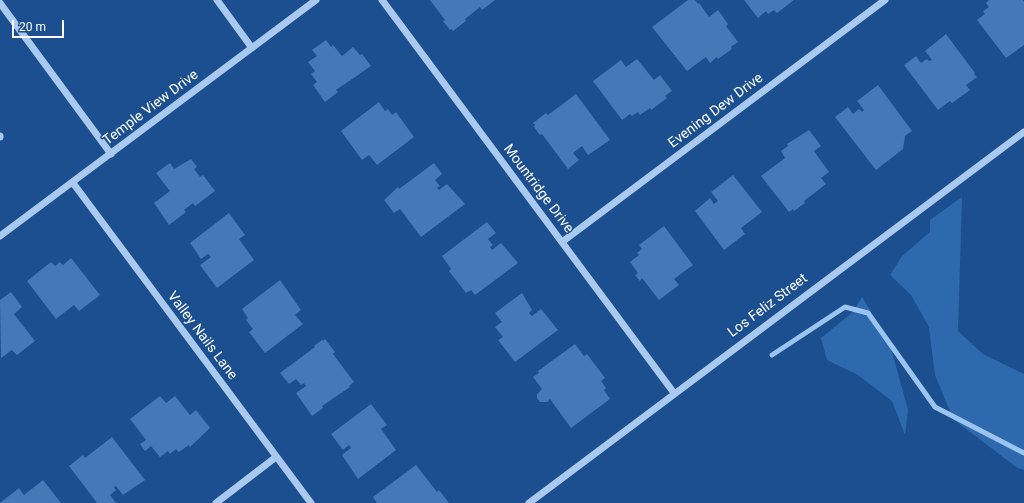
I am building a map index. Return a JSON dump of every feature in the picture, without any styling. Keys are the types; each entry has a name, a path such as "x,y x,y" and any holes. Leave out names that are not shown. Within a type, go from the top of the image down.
{"street":[{"path":"217,0 252,48"},
{"name":"Temple View Drive","path":"0,236 74,183 316,0"},
{"name":"Mountridge Drive","path":"382,0 674,393"},
{"name":"Evening Dew Drive","path":"562,242 885,0"},
{"path":"0,3 111,154"},
{"name":"Los Feliz Street","path":"529,503 1024,132"},
{"name":"Valley Nails Lane","path":"74,183 311,503"},
{"path":"216,503 276,457"}],"shaded area":[{"path":"962,197 958,331 983,354 1024,374 1024,470 1016,467 953,419 935,375 929,327 911,295 890,275 902,256 930,232 930,220"},
{"path":"862,297 889,341 908,410 905,435 892,401 858,375 827,360 821,338 853,312"}],"building":[{"path":"430,0 495,0 482,10 480,7 453,31 452,29 450,30 443,21 445,20"},
{"path":"688,0 695,0 698,4 699,3 709,17 718,10 728,24 726,26 738,42 731,47 732,49 718,59 717,57 710,63 706,57 687,71 652,27"},
{"path":"744,0 794,0 777,13 774,10 768,14 766,11 758,18"},
{"path":"989,0 1023,0 1024,2 1024,45 1006,58 977,20 985,14 983,11 989,7 986,3"},
{"path":"946,34 977,77 966,85 970,90 952,103 950,101 938,110 904,65 916,56 921,63 927,59 929,61 932,60 925,51"},
{"path":"326,40 331,47 333,45 342,56 353,47 360,55 362,54 371,66 336,90 338,92 325,102 313,85 317,82 311,74 315,71 308,62 317,56 312,50"},
{"path":"637,59 654,80 660,75 672,91 665,96 667,98 651,110 650,108 640,115 638,112 632,116 630,114 622,120 593,81 621,60 626,67"},
{"path":"878,85 912,131 905,136 903,149 876,170 835,117 848,107 853,114 859,109 862,112 864,110 857,101"},
{"path":"576,94 610,140 588,155 582,146 573,153 579,160 568,169 542,134 540,135 533,123 546,113 548,115"},
{"path":"379,102 385,111 388,109 392,115 396,112 414,137 377,165 369,155 362,160 341,131"},
{"path":"809,130 821,146 814,151 829,172 821,178 826,184 804,201 805,203 794,211 793,209 789,212 761,176 785,158 781,151 788,146 787,144"},
{"path":"191,159 197,167 194,169 200,177 203,175 215,191 195,206 193,203 184,210 186,212 169,225 154,203 170,191 156,173 170,163 174,169"},
{"path":"434,163 442,174 435,180 440,186 437,188 439,190 447,184 465,204 421,237 400,209 394,213 384,200 398,187 399,189"},
{"path":"733,175 762,212 741,228 745,234 724,250 695,211 710,198 714,204 718,201 711,192"},
{"path":"229,213 245,235 239,239 254,260 217,288 200,265 211,257 208,254 201,259 190,243"},
{"path":"487,222 496,233 488,239 493,245 490,247 492,250 501,243 518,263 475,295 471,290 466,293 449,271 451,269 442,256"},
{"path":"664,226 693,265 674,279 679,285 659,300 642,278 640,281 635,275 638,273 630,262 639,255 637,253 642,249 639,245"},
{"path":"71,258 100,295 79,311 74,305 56,319 27,281 51,262 55,266 60,262 63,265"},
{"path":"280,280 301,310 295,315 303,324 265,353 249,332 253,329 246,320 248,318 242,309"},
{"path":"11,292 22,307 14,314 35,341 17,355 12,350 1,358 0,300"},
{"path":"522,293 532,310 529,313 532,316 541,309 558,330 515,362 498,340 503,337 495,327 502,322 495,313"},
{"path":"325,339 335,352 333,354 354,382 349,386 350,387 322,406 323,408 312,416 296,393 306,386 304,383 301,385 296,379 289,384 280,373"},
{"path":"575,344 584,356 587,354 605,378 601,381 606,388 604,390 610,399 571,428 550,399 547,402 540,402 537,398 537,394 542,389 533,377 539,373 538,371"},
{"path":"160,396 166,403 175,396 190,415 196,410 210,428 190,447 189,445 179,452 176,449 170,454 168,451 160,457 151,446 145,451 140,444 146,440 130,419"},
{"path":"371,404 387,425 381,429 396,450 358,479 342,455 351,448 349,445 343,450 331,434"},
{"path":"112,437 145,480 123,495 116,486 114,487 116,490 110,495 116,503 97,503 69,466 83,455 85,458"},
{"path":"416,465 437,492 439,490 449,503 377,503 373,497"},
{"path":"43,480 61,503 0,503 19,488 24,495"}],"waterway":[{"path":"772,355 845,307 868,313 935,407 1024,453"}]}
